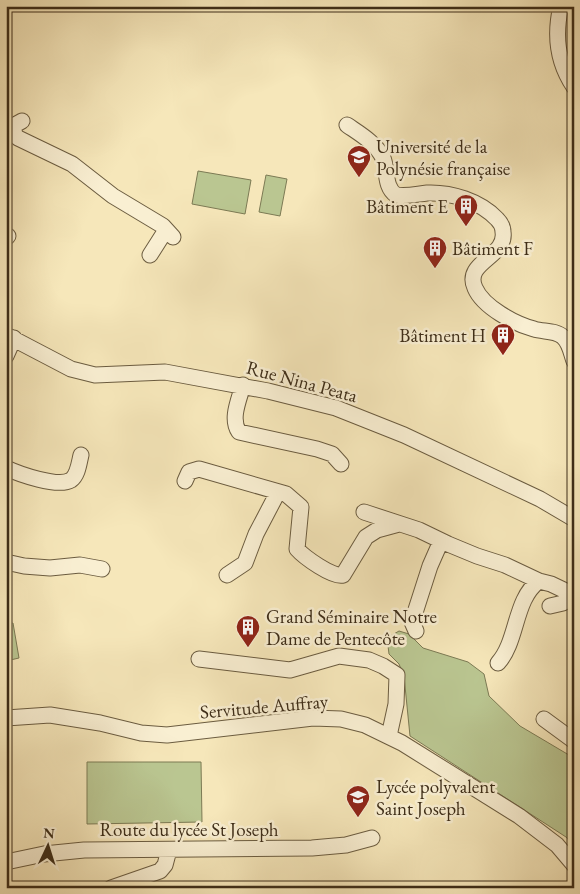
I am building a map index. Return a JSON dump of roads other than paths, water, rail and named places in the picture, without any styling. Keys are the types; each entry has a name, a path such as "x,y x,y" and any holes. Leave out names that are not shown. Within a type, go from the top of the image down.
{"street":[{"path":"561,6 558,47 564,71 574,87"},
{"path":"22,121 14,126 15,135 18,138 72,164 113,196 168,232 164,233 150,255"},
{"path":"347,125 372,143 379,151 390,188 396,195 436,193 457,196 472,202 496,218 502,225 504,239 502,245 482,262 473,275 475,289 486,302 507,318 532,328 560,335 568,344 574,361"},
{"path":"6,356 10,336"},
{"name":"Rue Nina Peata","path":"10,336 71,370 95,375 164,372 243,385 304,398 336,408 387,428 540,499 574,519"},
{"path":"243,385 235,426 239,432 332,454 341,464"},
{"path":"6,468 40,480 63,482 71,480 76,473 81,455"},
{"path":"185,481 188,472 199,469 286,494 294,499 301,507 297,549 302,555 336,576 343,575 366,537 377,530 399,524"},
{"path":"227,575 245,563 256,534 278,492"},
{"path":"364,512 419,530 441,541 505,565 573,595 563,603 550,606"},
{"path":"416,631 412,622 430,566 441,541"},
{"path":"6,562 24,566 50,568 80,565 102,568"},
{"path":"498,662 509,643 528,593 534,584 539,581"},
{"path":"199,660 290,670 339,656 369,660 397,675 396,704 389,736"},
{"name":"Servitude Auffray","path":"6,718 50,715 100,723 141,733 167,735 313,718 341,719 365,725 389,736 425,757 519,816 556,844 574,864"},
{"path":"544,719 574,741"},
{"name":"Route du lycée St Joseph","path":"6,862 63,851 312,848 346,845 372,838"},
{"path":"111,888 160,871 165,865 169,850"}],"place":[{"name":"Université de la Polynésie française","path":"359,178"},
{"name":"Bâtiment E","path":"466,227"},
{"name":"Bâtiment F","path":"435,269"},
{"name":"Bâtiment H","path":"503,356"},
{"name":"Grand Séminaire Notre Dame de Pentecôte","path":"248,648"},
{"name":"Lycée polyvalent Saint Joseph","path":"358,818"}]}
